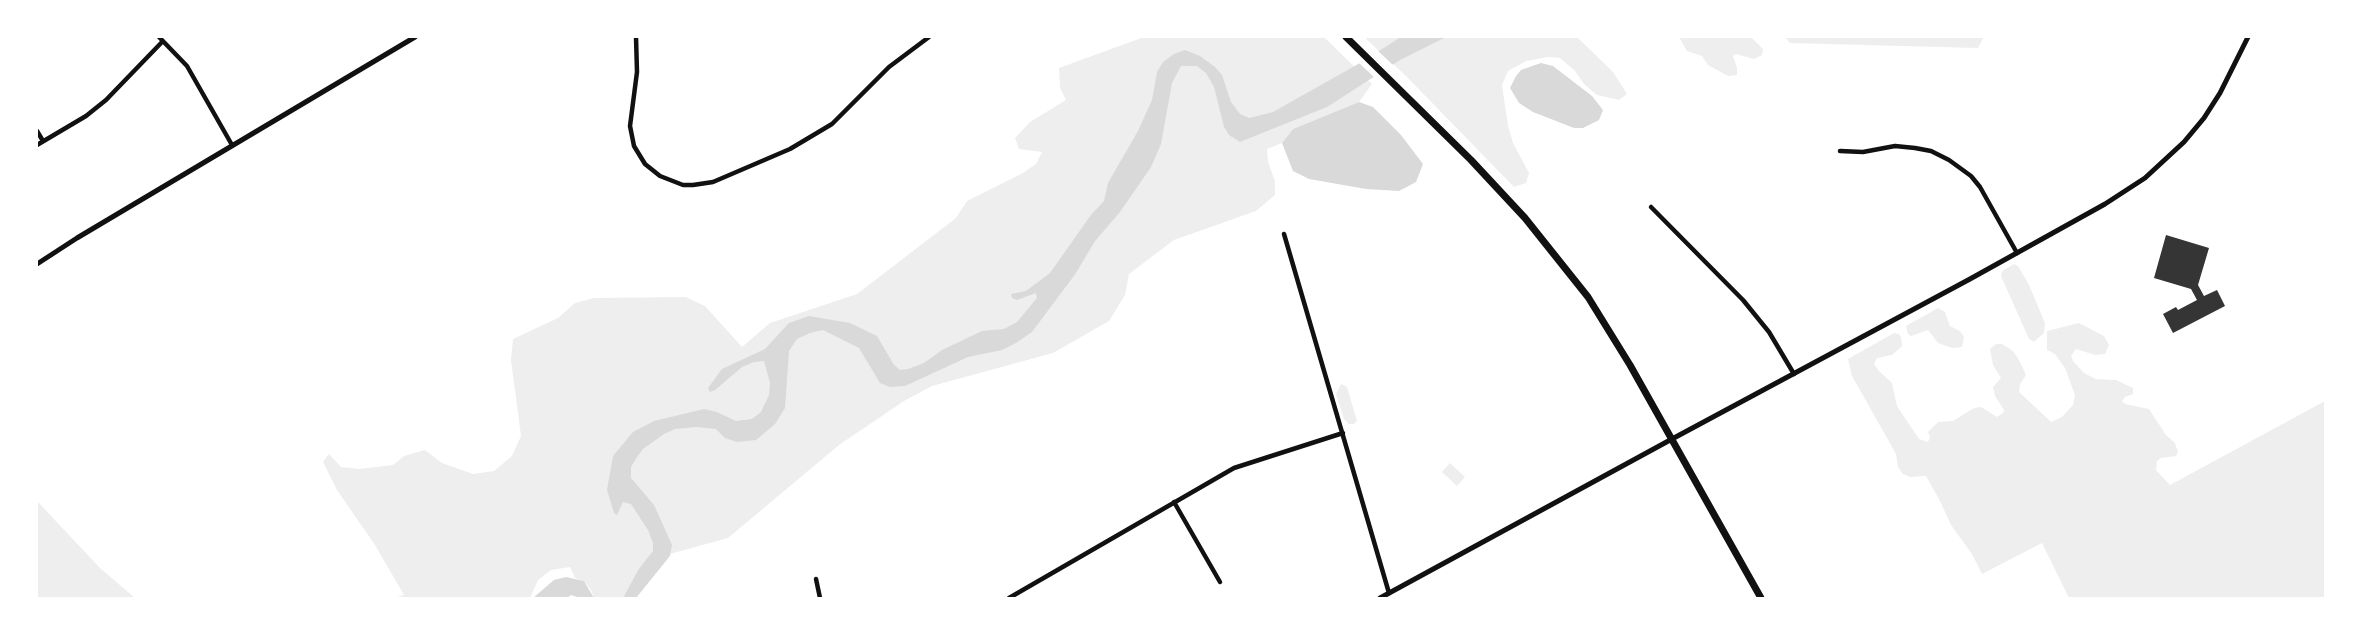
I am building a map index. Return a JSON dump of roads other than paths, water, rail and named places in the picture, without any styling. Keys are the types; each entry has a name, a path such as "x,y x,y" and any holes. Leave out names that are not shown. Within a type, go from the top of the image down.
{"highway":[{"path":"1346,37 1395,83 1507,199 1588,297 1761,598"}],"main road":[{"path":"37,264 415,37"},
{"path":"1380,598 2122,194 2162,164 2184,142 2211,108 2248,37"}],"street":[{"path":"636,37 636,72 630,126 634,146 651,170 670,181 693,186 713,181 790,149 832,124 889,67 929,37"},
{"path":"37,145 86,116 106,100 161,39 187,66 232,145"},
{"path":"37,131 43,142"},
{"path":"1840,151 1863,152 1895,146 1931,151 1949,160 1971,176 1980,187 2017,253"},
{"path":"1651,207 1743,300 1769,332 1794,374"},
{"path":"1284,234 1390,593"},
{"path":"1009,598 1236,467 1343,433"},
{"path":"1174,502 1220,582"},
{"path":"816,579 820,598"}]}
